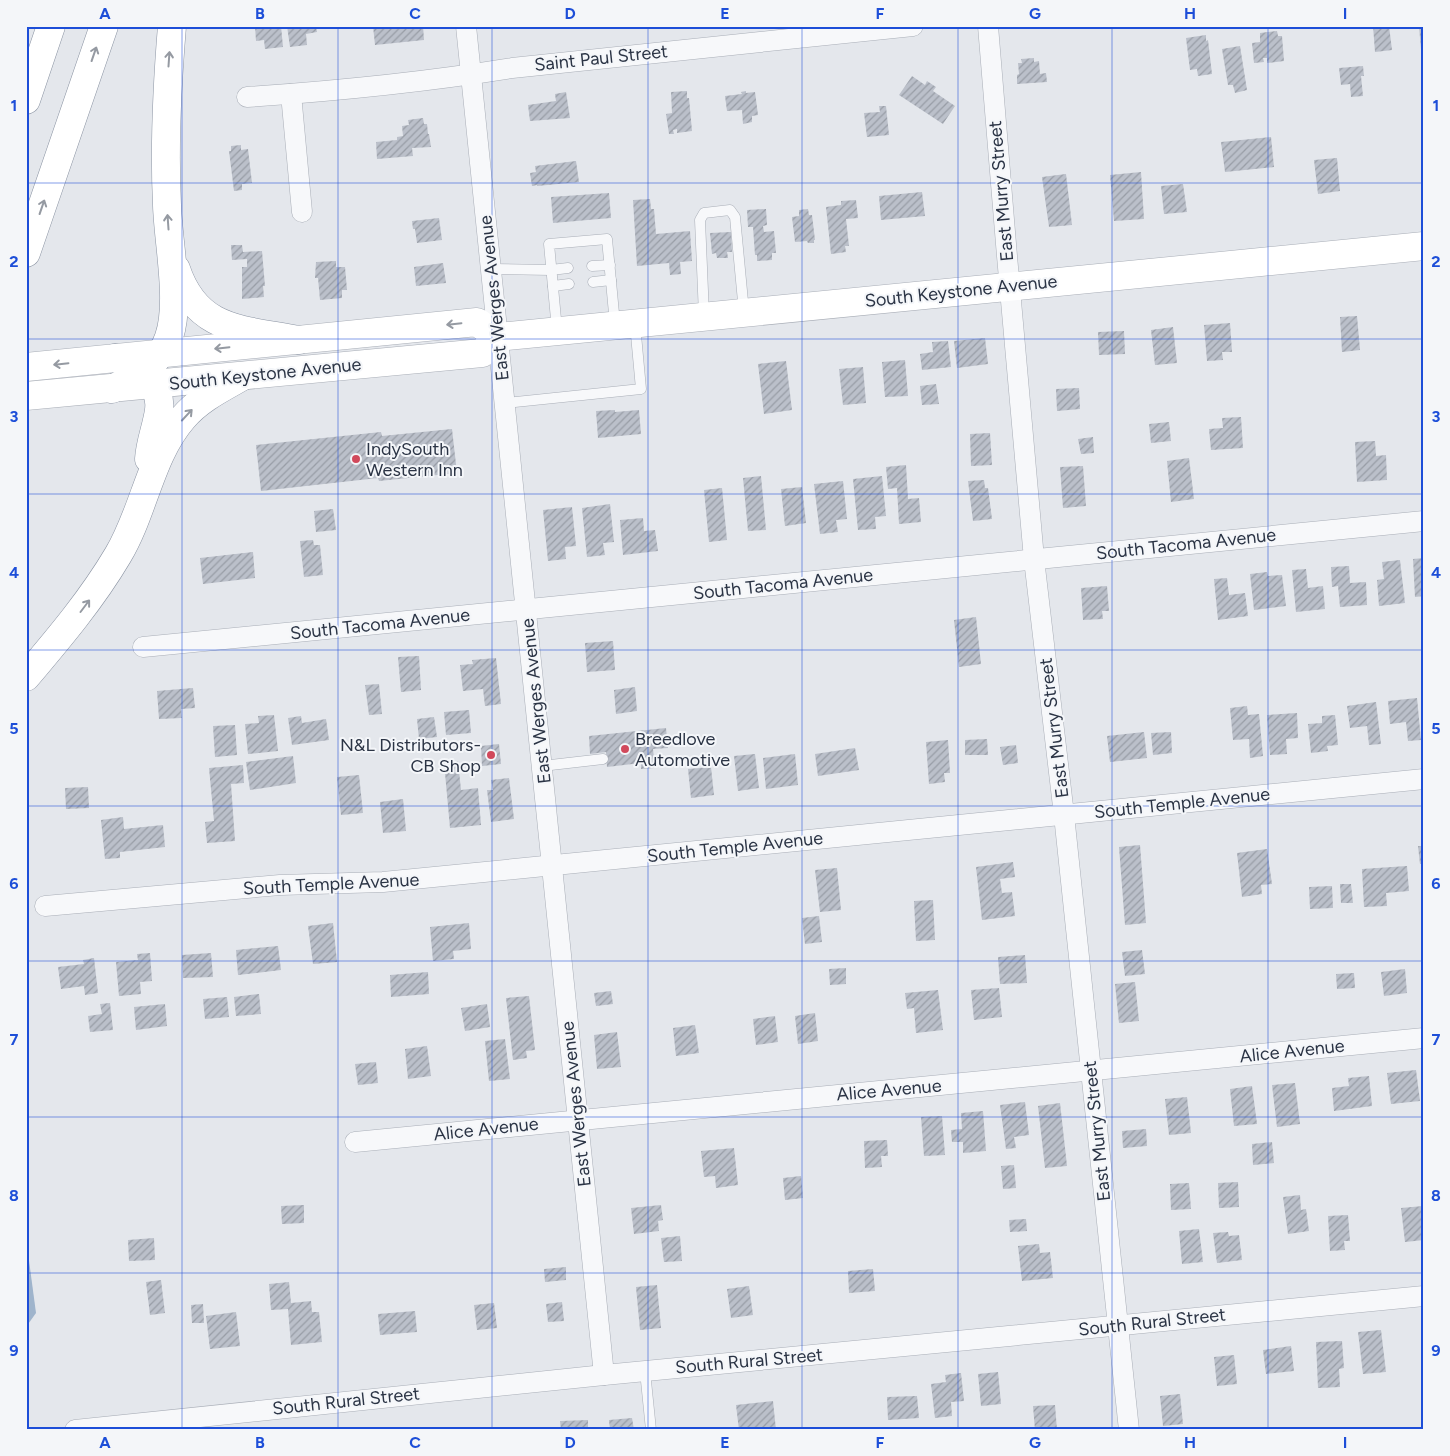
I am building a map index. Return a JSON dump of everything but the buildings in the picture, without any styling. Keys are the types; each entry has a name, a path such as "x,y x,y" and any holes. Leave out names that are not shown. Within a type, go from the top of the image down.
{"main road":[{"path":"26,100 51,26"},
{"path":"26,254 104,26"},
{"path":"147,488 149,456 160,407 152,370 170,336 174,306 167,206 165,141 172,26"},
{"name":"South Keystone Avenue","path":"26,367 115,358 152,370 242,376 482,353 498,337 1424,246"},
{"path":"171,252 187,295 194,304 213,320 247,330 299,340"},
{"name":"South Keystone Avenue","path":"26,396 112,389 152,370 299,340 477,322 498,337"},
{"path":"26,677 100,586 127,538 163,450 183,418 207,397 242,376"}],"street":[{"name":"East Werges Avenue","path":"466,26 604,1375"},
{"name":"Saint Paul Street","path":"247,97 291,94 512,68 913,26"},
{"name":"East Murry Street","path":"988,26 1034,559 1064,814 1129,1430"},
{"path":"291,94 302,212"},
{"name":"South Tacoma Avenue","path":"143,647 1424,521"},
{"name":"South Temple Avenue","path":"45,906 280,885 383,882 1424,779"},
{"name":"Alice Avenue","path":"355,1142 1424,1038"},
{"name":"South Rural Street","path":"75,1430 604,1375 1424,1296"}],"lane":[{"path":"704,316 700,220 704,213 726,210 730,210 735,217 744,313"},
{"path":"505,403 641,389 625,324 611,280 607,239 549,244 557,331"},
{"path":"592,266 610,265"},
{"path":"491,268 551,270 568,268"},
{"path":"592,282 611,280"},
{"path":"553,286 569,284"},
{"path":"542,766 603,759"},
{"path":"645,1371 651,1430"}],"water":[{"path":"26,1238 36,1313 26,1327"}],"place":[{"name":"IndySouth Western Inn","path":"356,459"},
{"name":"Breedlove Automotive","path":"625,749"},
{"name":"N&L Distributors- CB Shop","path":"491,755"}]}
